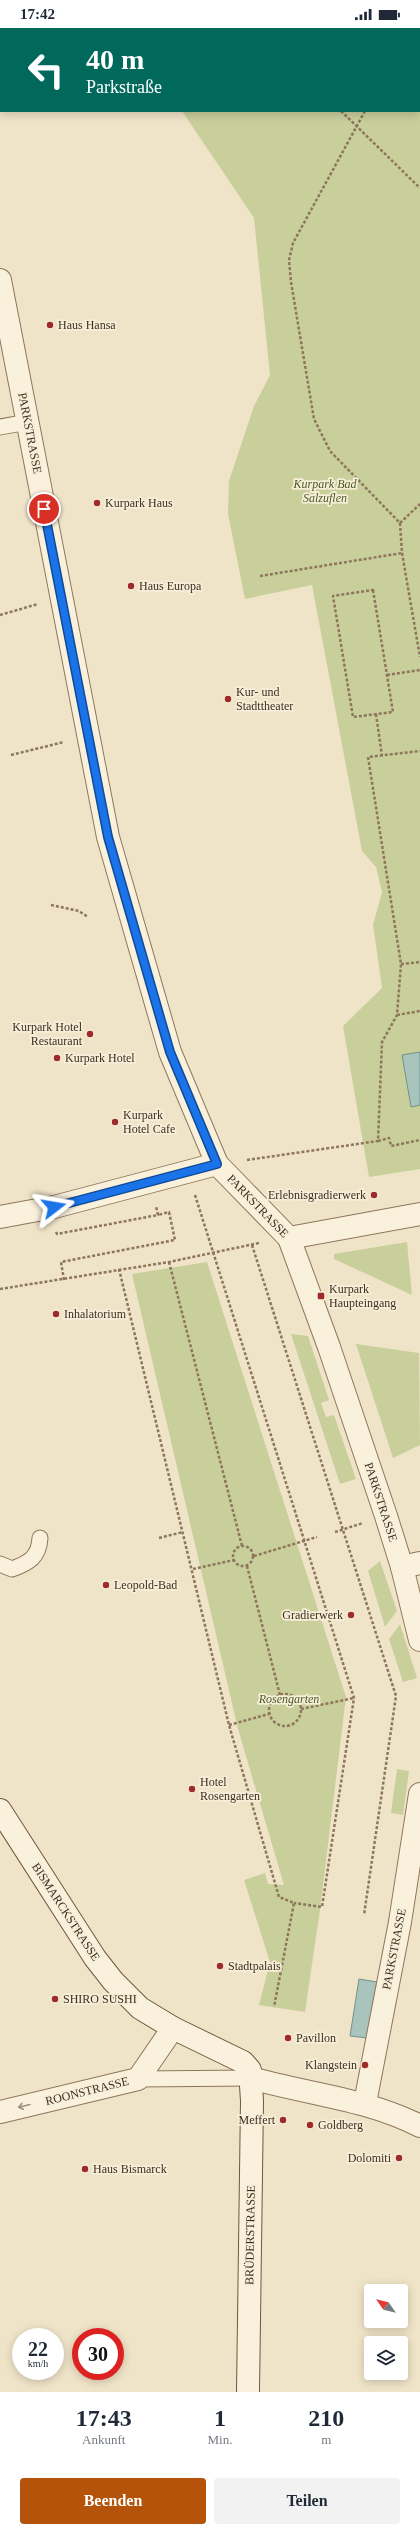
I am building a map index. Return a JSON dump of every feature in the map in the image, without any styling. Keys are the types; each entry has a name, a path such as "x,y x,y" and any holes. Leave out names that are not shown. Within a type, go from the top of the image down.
{"street":[{"name":"PARKSTRASSE","path":"0,280 108,837 170,1052 217,1164 289,1238 329,1347 386,1516 411,1565 420,1640"},
{"path":"0,1217 54,1207 217,1164"},
{"path":"289,1238 420,1214"},
{"name":"PARKSTRASSE","path":"365,2103 400,1922 420,1794"},
{"name":"BISMARCKSTRASSE","path":"0,1810 95,1958 113,1981 140,2008 173,2028 243,2062 250,2070 251,2078"},
{"name":"ROONSTRASSE","path":"0,2112 138,2079 173,2028"},
{"path":"251,2078 365,2103 398,2115 420,2126"},
{"name":"BRÜDERSTRASSE","path":"248,2392 251,2078"}],"lane":[{"path":"0,427 28,422"},
{"path":"0,1564 12,1569 29,1563 40,1549 40,1538"},
{"path":"138,2079 251,2078"}],"path":[{"path":"342,112 420,188"},
{"path":"364,112 293,243 289,260 291,282 314,419 320,435 330,451 400,523 402,553 420,657"},
{"path":"400,523 420,504"},
{"path":"260,576 402,553"},
{"path":"373,590 387,675 393,712 353,717 333,596 373,590"},
{"path":"0,616 61,597"},
{"path":"387,675 420,670"},
{"path":"376,714 382,756"},
{"path":"11,755 88,736"},
{"path":"378,1141 382,1042 397,1015 401,964 368,757 420,751"},
{"path":"51,905 79,911 88,918"},
{"path":"401,964 420,962"},
{"path":"397,1015 420,1011"},
{"path":"217,1164 378,1141 389,1138 391,1146 420,1140"},
{"path":"119,1269 230,1725 279,1897 294,1903 322,1907 354,1698 188,1172"},
{"path":"156,1204 158,1214"},
{"path":"60,1234 169,1212 175,1240 61,1262 64,1280"},
{"path":"0,1290 64,1280 119,1269 169,1262 289,1238"},
{"path":"252,1245 344,1529 396,1696 364,1915"},
{"path":"169,1262 242,1546"},
{"path":"335,1532 386,1516"},
{"path":"159,1538 184,1532"},
{"path":"254,1556 317,1537"},
{"path":"234,1560 235,1551 242,1546 248,1547 254,1556"},
{"path":"234,1560 240,1566 247,1566 252,1562 254,1556"},
{"path":"193,1570 234,1560"},
{"path":"247,1566 280,1695"},
{"path":"280,1695 294,1697 301,1709 298,1719 290,1726 279,1726 269,1714 270,1704 280,1695"},
{"path":"301,1709 354,1698"},
{"path":"230,1725 269,1714"},
{"path":"274,2007 294,1903"}],"green space":[{"name":"Kurpark Bad Salzuflen","path":"183,112 420,112 420,1169 369,1177 343,1026 382,988 373,925 382,892 376,867 362,851 312,585 245,599 228,514 229,481 254,406 270,375 254,218"},
{"path":"407,1242 412,1295 334,1259 334,1254"},
{"name":"Rosengarten","path":"207,1262 346,1697 320,1910 305,2012 259,2005 270,1962 244,1880 265,1873 268,1884 284,1885 238,1729 132,1274"},
{"path":"291,1334 308,1336 329,1400 321,1403 326,1417 334,1415 356,1479 340,1484"},
{"path":"356,1344 419,1353 420,1445 393,1458"},
{"path":"380,1561 397,1611 385,1627 368,1571"},
{"path":"400,1624 417,1678 403,1682 389,1639"},
{"path":"397,1769 409,1771 403,1815 391,1813"}],"water":[{"path":"420,1052 420,1105 411,1107 402,1055"},
{"path":"359,1979 377,1982 368,2038 350,2036"}],"place":[{"name":"Haus Hansa","path":"50,325"},
{"name":"Kurpark Haus","path":"97,503"},
{"name":"Haus Europa","path":"131,586"},
{"name":"Kur- und Stadttheater","path":"228,699"},
{"name":"Kurpark Hotel Restaurant","path":"90,1034"},
{"name":"Kurpark Hotel","path":"57,1058"},
{"name":"Kurpark Hotel Cafe","path":"115,1122"},
{"name":"Erlebnisgradierwerk","path":"374,1195"},
{"name":"Kurpark Haupteingang","path":"321,1296"},
{"name":"Inhalatorium","path":"56,1314"},
{"name":"Leopold-Bad","path":"106,1585"},
{"name":"Gradierwerk","path":"351,1615"},
{"name":"Hotel Rosengarten","path":"192,1789"},
{"name":"Stadtpalais","path":"220,1966"},
{"name":"SHIRO SUSHI","path":"55,1999"},
{"name":"Pavillon","path":"288,2038"},
{"name":"Klangstein","path":"365,2065"},
{"name":"Meffert","path":"283,2120"},
{"name":"Goldberg","path":"310,2125"},
{"name":"Dolomiti","path":"399,2158"},
{"name":"Haus Bismarck","path":"85,2169"}],"route":[{"path":"44,509 108,837 170,1052 217,1164 54,1207"}]}
